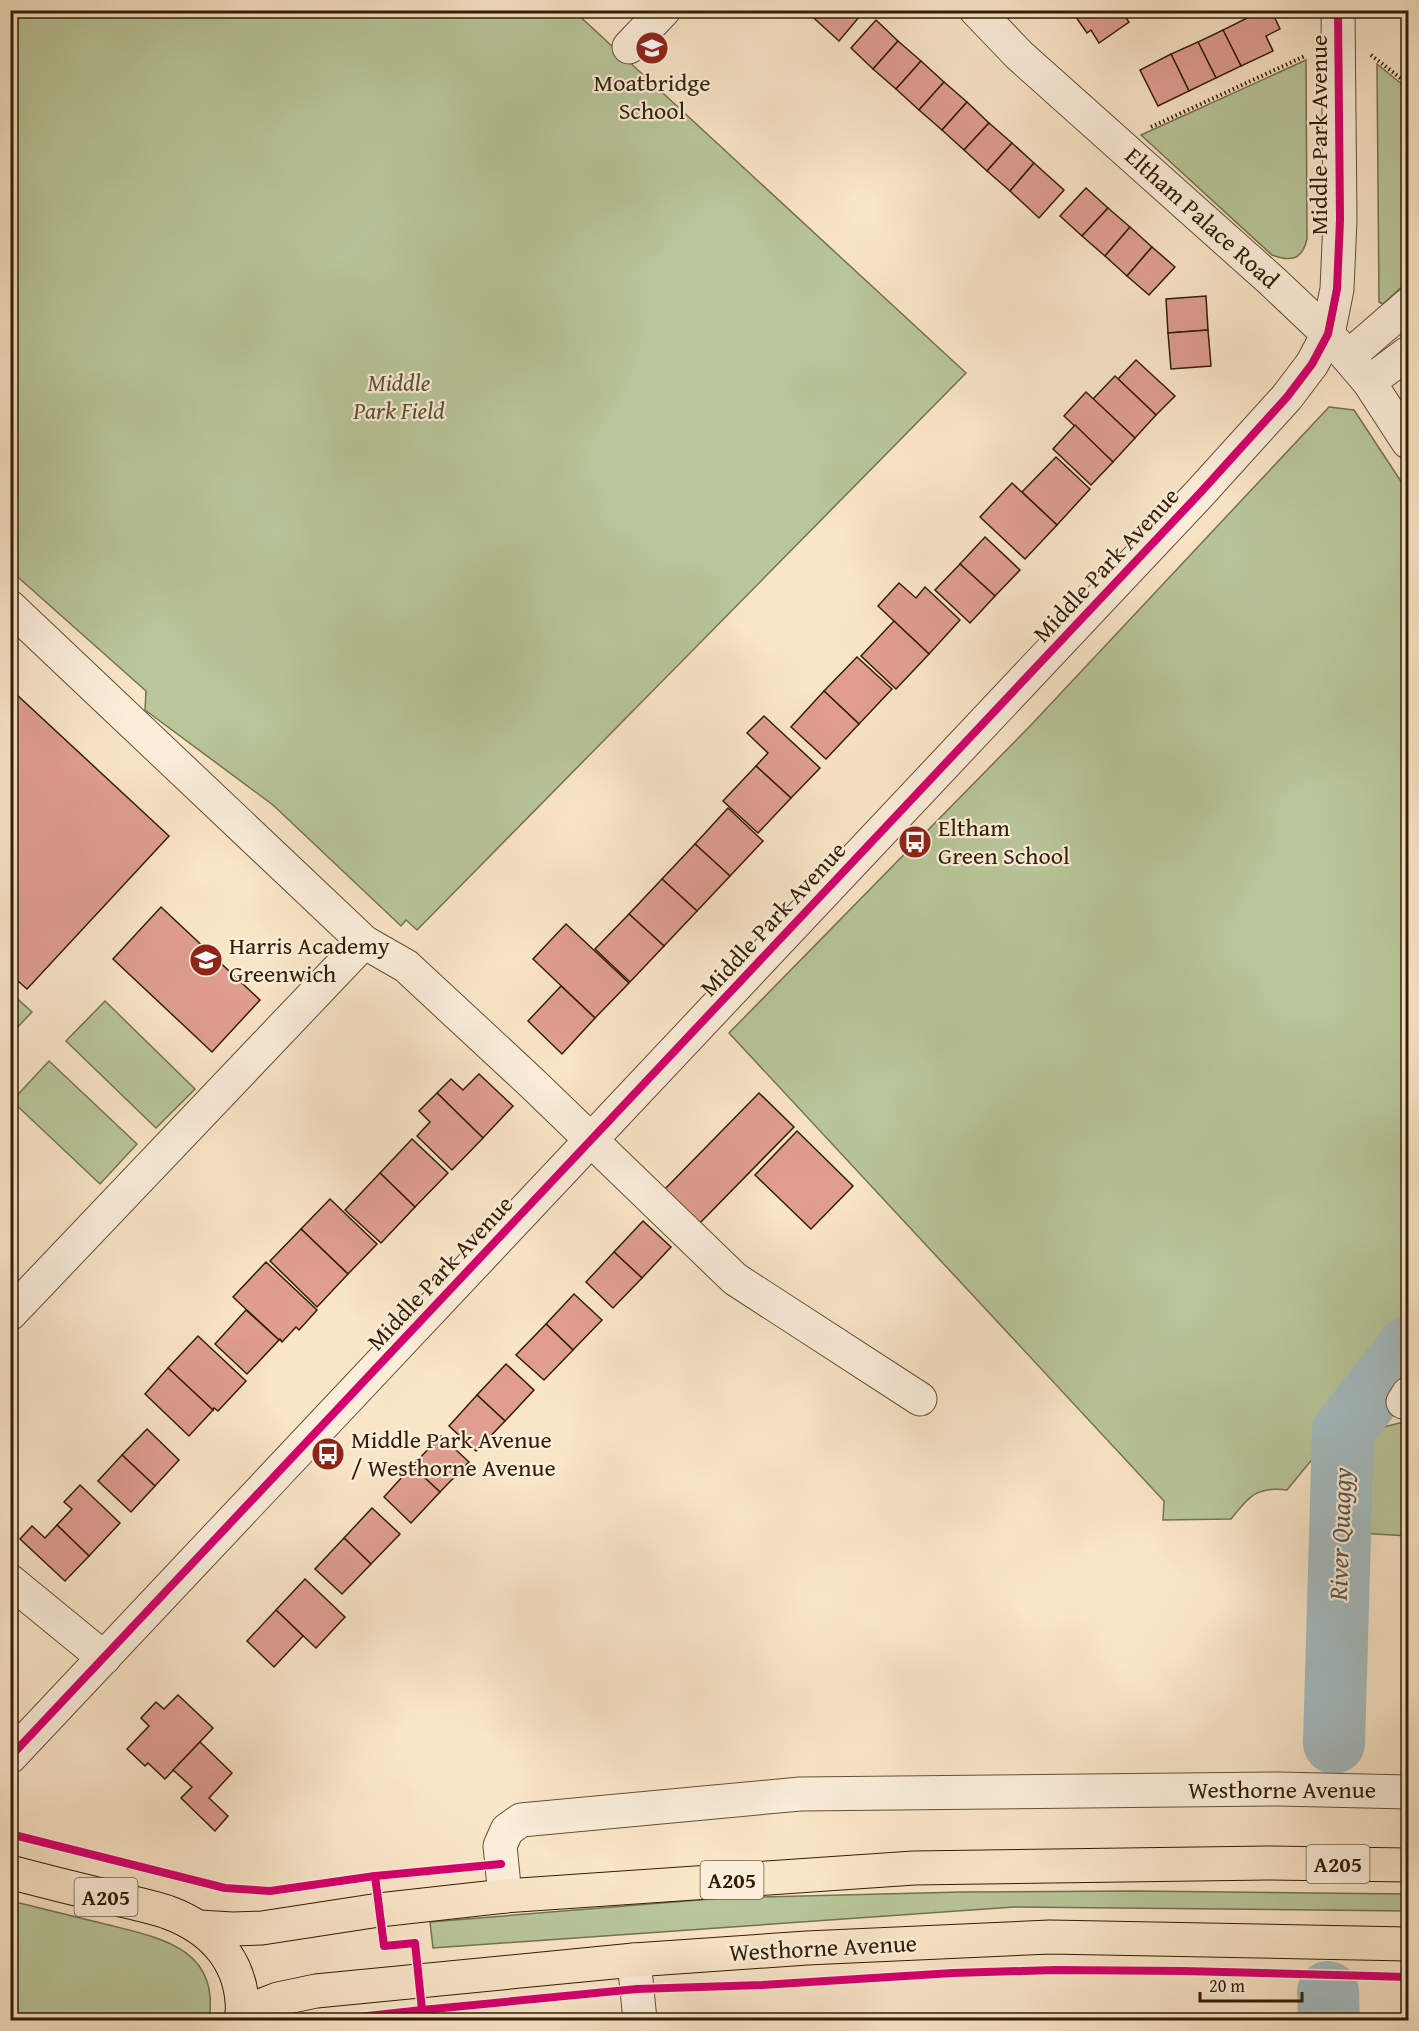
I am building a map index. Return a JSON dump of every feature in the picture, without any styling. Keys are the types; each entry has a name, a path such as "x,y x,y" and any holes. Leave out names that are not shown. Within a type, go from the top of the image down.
{"highway":[{"name":"A205","path":"199,1927 262,1928 379,1910 503,1880 914,1868 1268,1863 1408,1864"},
{"name":"A205","path":"10,1872 168,1912 199,1927 228,1957 240,1982 243,2002 242,2017"},
{"name":"Westhorne Avenue","path":"242,2017 278,1999 316,1991 634,1960 807,1948 1050,1937 1408,1944"}],"street":[{"path":"629,47 664,10"},
{"name":"Eltham Palace Road","path":"976,10 1019,56 1264,274 1338,345 1369,382 1408,442"},
{"name":"Middle Park Avenue","path":"10,1757 1200,493 1287,397 1312,364 1338,345 1339,25"},
{"path":"1338,345 1408,305"},
{"path":"1369,382 1408,352"},
{"path":"10,607 364,942 406,966 735,1279 920,1399"},
{"path":"10,1314 364,942"},
{"path":"10,1581 104,1658"},
{"name":"Westhorne Avenue","path":"503,1880 500,1846 507,1830 521,1820 800,1794 1279,1789 1408,1792"},
{"path":"634,1960 640,2020"}],"path":[{"path":"1142,132 1339,25"}],"green space":[{"name":"Middle Park Field","path":"10,11 574,11 966,373 417,930 406,920 401,926 273,805 145,710 146,691 11,571"},
{"path":"1306,60 1307,239 1299,255 1290,259 1272,255 1141,135"},
{"path":"1377,64 1408,89 1408,281 1383,304 1379,302"},
{"path":"1329,407 1354,410 1408,492 1408,1334 1337,1429 1287,1490 1268,1490 1254,1495 1231,1519 1163,1520 1164,1501 729,1033 1031,725"},
{"path":"10,992 32,1012 11,1034 10,1034"},
{"path":"105,1001 195,1089 156,1128 66,1041"},
{"path":"49,1061 137,1144 100,1184 12,1101"},
{"path":"1408,1421 1408,1536 1359,1533 1355,1434"},
{"path":"962,1892 1408,1894 1408,1911 1014,1907 433,1948 430,1922 723,1898"},
{"path":"11,1901 143,1934 163,1940 180,1949 195,1960 205,1976 210,1995 209,2020 11,2020"}],"building":[{"path":"805,10 865,10 839,41"},
{"path":"1071,10 1120,10 1129,22 1099,43 1091,30 1087,33"},
{"path":"1263,10 1271,10 1280,29 1266,36 1273,51 1241,66 1223,30"},
{"path":"876,20 898,41 873,69 851,48"},
{"path":"1223,30 1241,66 1216,78 1198,42"},
{"path":"898,41 921,61 896,89 873,69"},
{"path":"1198,42 1216,78 1189,91 1171,54"},
{"path":"1171,54 1189,91 1158,106 1140,70"},
{"path":"921,61 944,82 919,110 896,89"},
{"path":"944,82 967,102 942,130 919,110"},
{"path":"967,102 989,123 964,150 942,130"},
{"path":"989,123 1012,143 987,171 964,150"},
{"path":"1012,143 1034,163 1010,191 987,171"},
{"path":"1034,163 1064,190 1039,218 1010,191"},
{"path":"1086,188 1108,208 1082,236 1060,216"},
{"path":"1108,208 1130,227 1105,256 1082,236"},
{"path":"1130,227 1152,247 1127,276 1105,256"},
{"path":"1152,247 1175,267 1149,295 1127,276"},
{"path":"1206,296 1208,330 1168,333 1166,299"},
{"path":"1208,330 1211,366 1171,369 1168,333"},
{"path":"1136,360 1175,396 1156,415 1118,379"},
{"path":"1115,376 1156,415 1135,438 1093,399"},
{"path":"1086,392 1135,438 1113,462 1064,416"},
{"path":"1075,425 1113,462 1091,485 1053,449"},
{"path":"1056,457 1090,489 1057,525 1022,492"},
{"path":"1012,483 1057,525 1025,559 980,517"},
{"path":"985,537 1020,570 995,596 960,564"},
{"path":"960,564 995,596 970,623 935,590"},
{"path":"899,583 916,598 925,587 960,620 929,654 878,606"},
{"path":"894,621 929,654 896,689 861,656"},
{"path":"857,657 892,689 859,724 824,691"},
{"path":"824,691 859,724 826,759 791,727"},
{"path":"16,694 169,836 27,989 10,974 10,700"},
{"path":"764,716 820,768 791,798 756,766 768,753 747,733"},
{"path":"756,766 791,798 758,833 723,801"},
{"path":"728,808 763,841 730,876 695,844"},
{"path":"695,844 730,876 697,911 662,879"},
{"path":"662,879 697,911 664,946 629,914"},
{"path":"161,907 260,1000 212,1052 113,959"},
{"path":"629,914 664,946 630,982 595,949"},
{"path":"566,924 629,983 595,1018 533,959"},
{"path":"561,986 595,1018 562,1054 528,1021"},
{"path":"479,1074 513,1106 483,1138 437,1093 451,1079 463,1090"},
{"path":"437,1093 483,1138 452,1170 417,1136 430,1122 419,1111"},
{"path":"759,1093 794,1127 699,1224 664,1190"},
{"path":"797,1131 853,1186 811,1229 755,1175"},
{"path":"412,1139 448,1173 415,1207 380,1173"},
{"path":"380,1173 415,1207 381,1243 345,1210"},
{"path":"330,1199 377,1244 348,1274 301,1229"},
{"path":"643,1221 671,1247 642,1278 614,1252"},
{"path":"301,1229 348,1274 317,1307 270,1261"},
{"path":"614,1252 642,1278 613,1308 586,1282"},
{"path":"266,1262 317,1310 299,1330 296,1327 282,1342 233,1297"},
{"path":"574,1294 602,1320 573,1350 546,1324"},
{"path":"246,1310 279,1340 247,1374 215,1344"},
{"path":"546,1324 573,1350 544,1380 516,1355"},
{"path":"198,1336 246,1381 218,1411 214,1408 213,1410 168,1368"},
{"path":"506,1364 534,1390 505,1421 477,1395"},
{"path":"168,1368 213,1410 189,1436 145,1394"},
{"path":"477,1395 505,1421 476,1451 449,1426"},
{"path":"147,1429 179,1460 155,1486 122,1455"},
{"path":"441,1436 469,1462 440,1492 412,1466"},
{"path":"122,1455 155,1486 131,1512 98,1481"},
{"path":"412,1466 440,1492 411,1523 384,1497"},
{"path":"80,1485 120,1523 89,1556 57,1525 72,1509 64,1502"},
{"path":"372,1508 400,1534 371,1564 344,1538"},
{"path":"57,1525 89,1556 65,1581 20,1539 32,1526 45,1538"},
{"path":"344,1538 371,1564 342,1594 315,1569"},
{"path":"305,1579 345,1617 316,1648 276,1610"},
{"path":"276,1610 303,1636 274,1667 247,1641"},
{"path":"178,1695 213,1728 165,1779 148,1763 145,1766 127,1749 149,1726 141,1718 156,1702 164,1709"},
{"path":"200,1742 232,1773 209,1798 228,1816 215,1831 181,1798 192,1787 173,1770"}],"waterway":[{"name":"River Quaggy","path":"1334,1743 1343,1431 1408,1347"},
{"name":"River Quaggy","path":"1328,1992 1329,2020"}],"cycle path":[{"path":"10,1757 1200,493 1287,397 1312,364 1328,334 1337,289 1340,220 1338,10"},
{"path":"10,1834 225,1888 270,1891 375,1876 501,1864"},
{"path":"375,1876 384,1946 415,1943 422,2010"},
{"path":"331,2020 637,1989 762,1985 953,1973 1055,1970 1183,1971 1408,1977"}],"place":[{"name":"Moatbridge School","path":"652,48"},
{"name":"Eltham Green School","path":"915,842"},
{"name":"Harris Academy Greenwich","path":"206,960"},
{"name":"Middle Park Avenue / Westhorne Avenue","path":"328,1454"}]}
